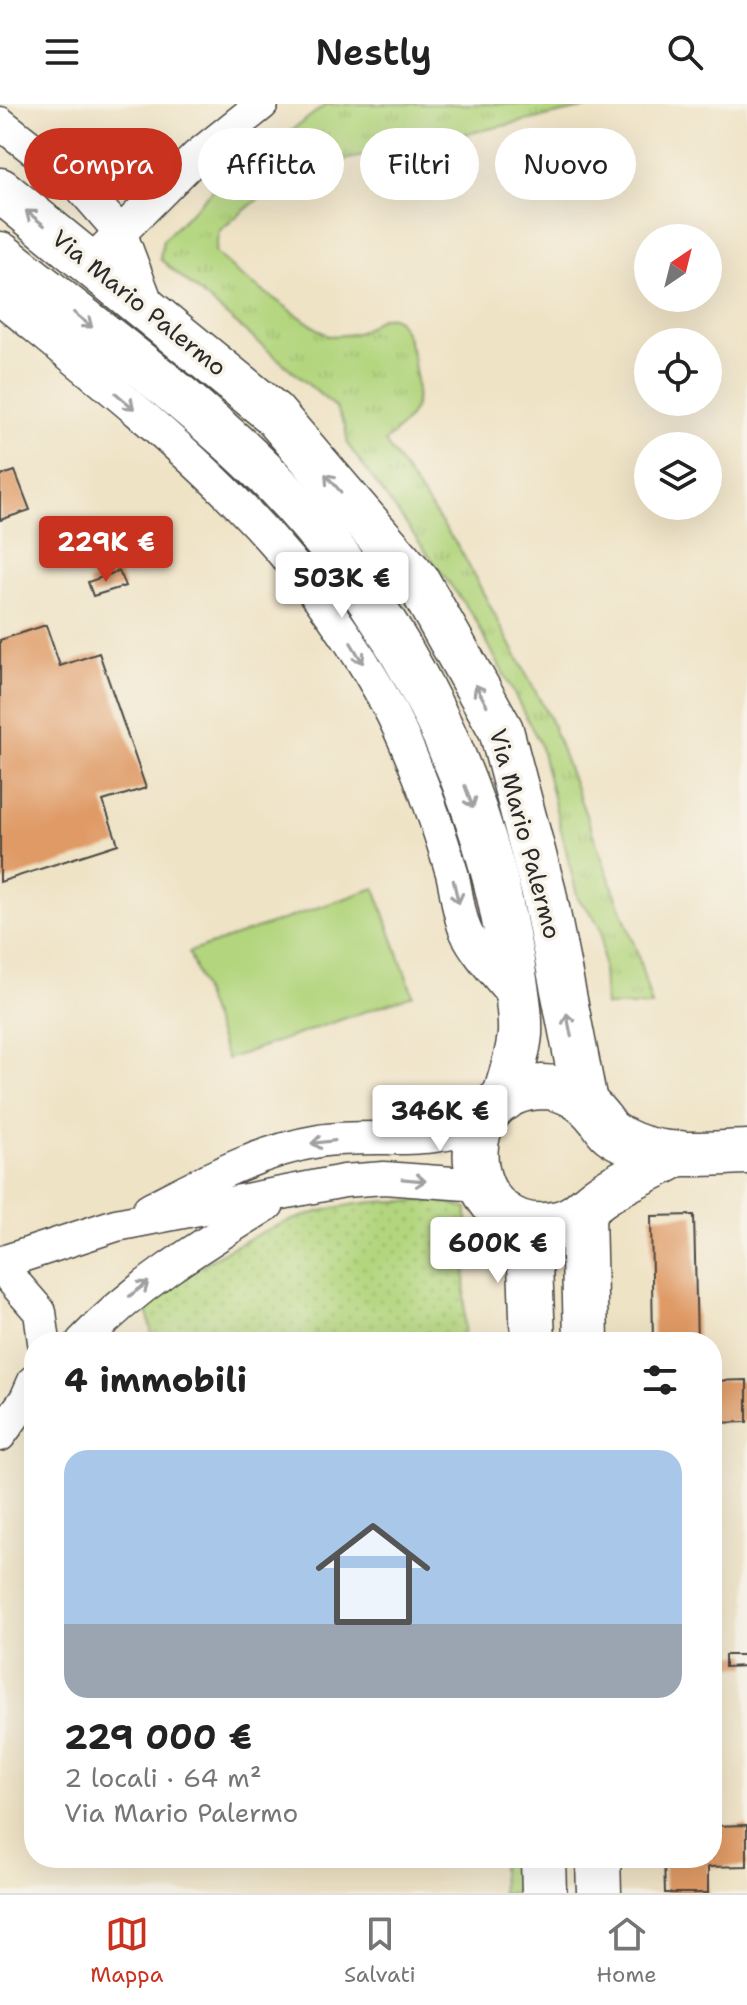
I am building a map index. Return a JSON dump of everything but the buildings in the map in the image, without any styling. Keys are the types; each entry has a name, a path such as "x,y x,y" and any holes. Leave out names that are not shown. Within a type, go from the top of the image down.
{"street":[{"path":"0,123 79,185 105,248 196,157 262,104"},
{"name":"Via Mario Palermo","path":"0,190 105,248 150,311 273,413 418,582 501,730 544,893 592,1110"},
{"name":"Via Mario Palermo","path":"0,254 183,400 250,458 306,518 359,584 393,634 459,770 483,834 500,894 518,1002 519,1038 493,1111"},
{"path":"0,298 202,467 266,531 318,594 358,652 379,690 424,786 452,874 464,928 518,1002"},
{"path":"43,1332 40,1312 0,1265 116,1225 240,1163 319,1141 443,1136 467,1130 527,1089 542,1087 562,1090 592,1110 610,1132 634,1145 680,1153 747,1152"},
{"path":"586,1332 591,1205 608,1177 611,1162 609,1140 592,1110"},
{"path":"493,1111 474,1154 493,1200 524,1243 530,1264 533,1332"},
{"path":"116,1225 344,1181 384,1178 493,1200 525,1223 545,1225 566,1221 680,1153"},
{"path":"93,1332 133,1294 192,1250 287,1193"},
{"path":"0,1435 24,1400"},
{"path":"543,1868 544,1893"},
{"path":"598,1868 599,1893"}],"green space":[{"path":"327,104 605,104 479,131 479,128 360,128 360,157 344,160 344,128 294,128"},
{"path":"203,200 257,200 219,231 215,252 237,273 328,336 355,333 387,317 399,322 405,331 416,374 416,400 408,419 385,442 461,551 550,719 637,952 652,1006 605,1006 601,930 578,899 540,744 474,617 348,445 345,426 336,408 160,259 163,240"},
{"path":"375,888 413,995 227,1059 189,952"},
{"path":"443,1201 467,1209 464,1332 151,1332 146,1303 242,1242 294,1219 321,1211 385,1202"},
{"path":"501,1868 517,1868 518,1893 502,1893"}]}
